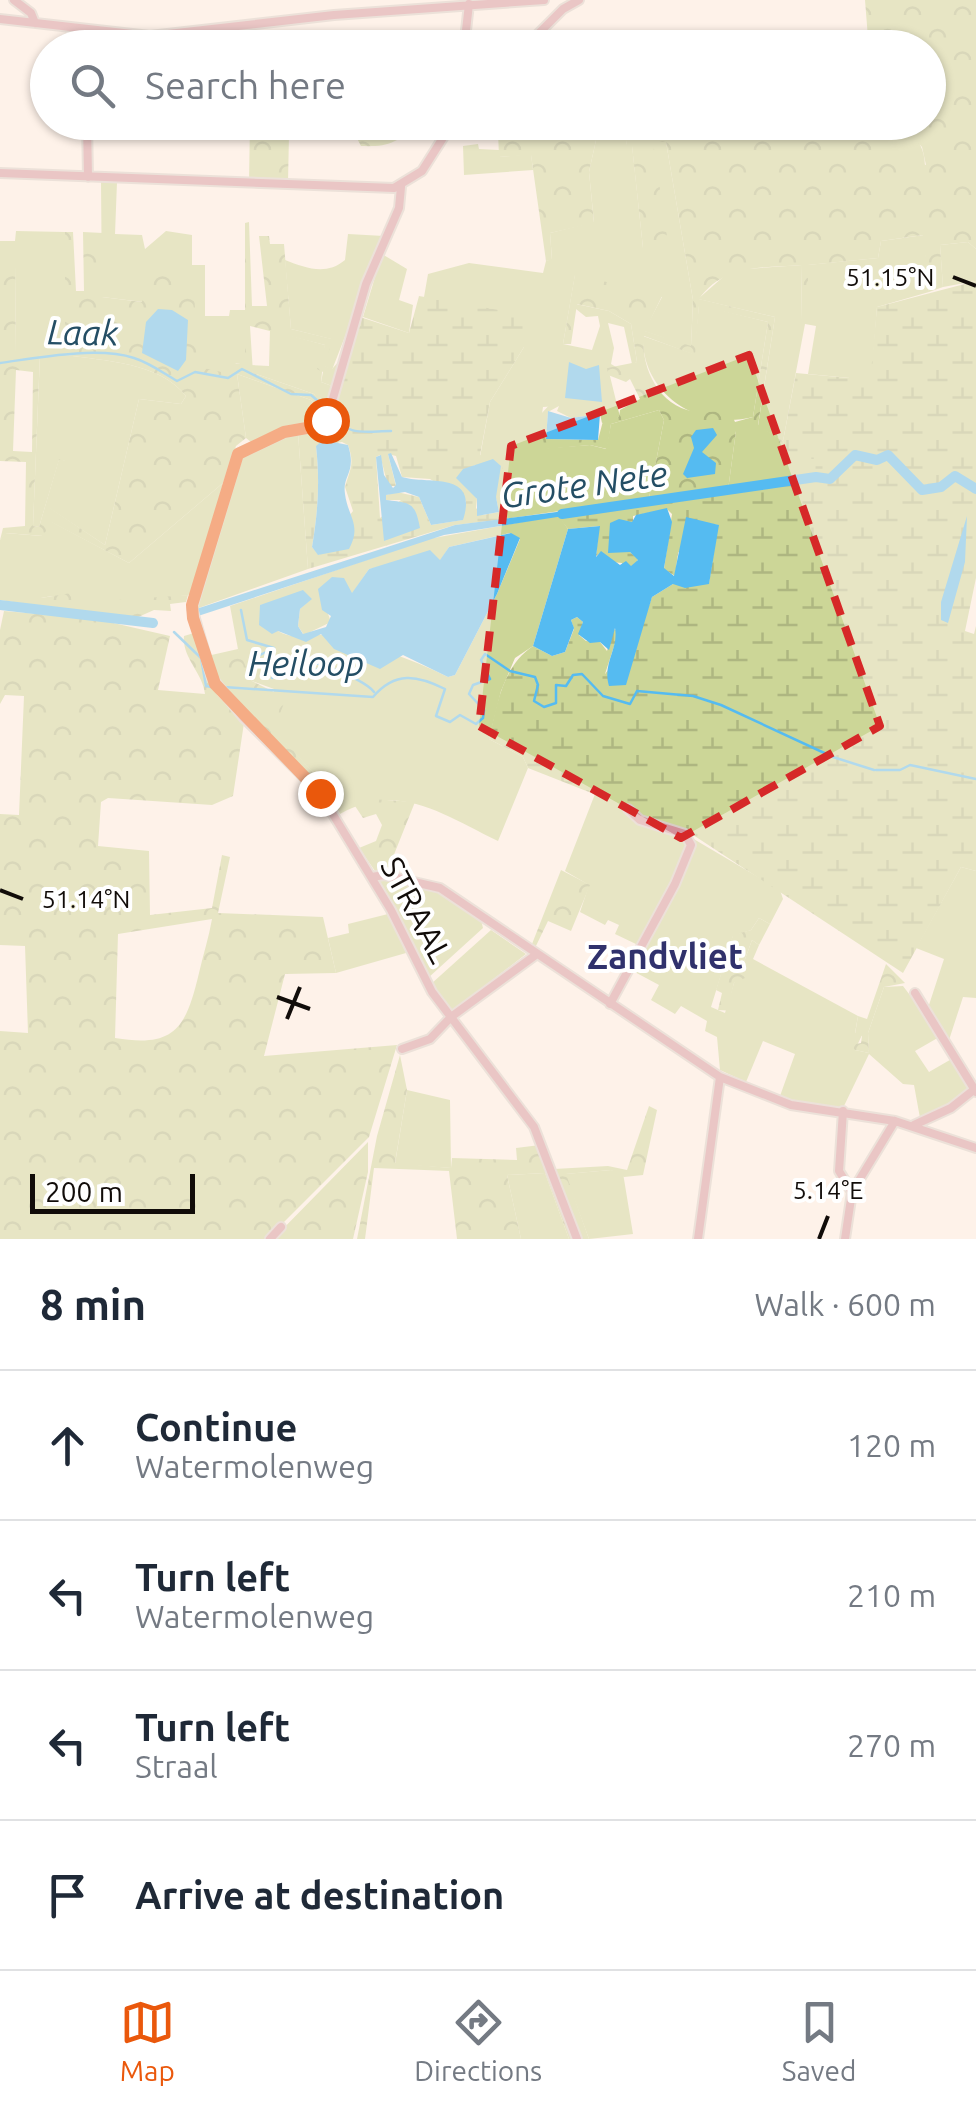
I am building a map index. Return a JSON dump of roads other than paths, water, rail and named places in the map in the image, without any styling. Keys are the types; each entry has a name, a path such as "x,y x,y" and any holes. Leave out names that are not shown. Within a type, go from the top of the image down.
{"street":[{"path":"14,0 31,13 35,23"},
{"path":"208,30 470,2 544,0"},
{"path":"540,30 566,2 579,0"},
{"path":"466,30 470,2"},
{"path":"0,19 87,30"},
{"path":"87,140 88,178"},
{"path":"0,173 401,187 422,171 442,140"},
{"name":"STRAAL","path":"401,187 400,208 366,284 326,420 318,426 254,443 238,454 192,614 217,687 308,778 372,877 424,980 534,1127 578,1239"},
{"path":"610,1004 676,884 690,844 685,834 640,820 628,809"},
{"path":"372,877 384,875 440,888 720,1077 791,1105 895,1121 976,1148"},
{"path":"402,1049 430,1039 451,1016 537,954"},
{"path":"914,993 975,1090 951,1108 914,1126"},
{"path":"698,1239 720,1077"},
{"path":"843,1111 840,1171 852,1192"},
{"path":"844,1239 852,1192 895,1121"},
{"path":"270,1239 281,1226"}],"water":[{"path":"158,309 172,310 188,320 186,360 178,371 142,353 146,322"},
{"path":"569,362 586,369 599,365 602,402 565,398"},
{"path":"548,411 571,418 600,414 598,440 546,439"},
{"path":"713,428 717,435 702,452 716,463 715,474 687,478 683,474 694,448 691,437 696,430"},
{"path":"323,440 348,445 351,462 345,494 354,534 349,549 318,555 312,547 318,497 316,446"},
{"path":"391,453 402,477 458,487 466,504 463,520 431,525 419,497 405,492 386,495 386,500 410,505 420,528 384,541 376,457 381,455 384,475 393,488 396,485 388,454"},
{"path":"493,459 501,466 496,497 499,512 477,516 477,499 456,478 463,469"},
{"path":"728,490 444,535 195,617 193,610 455,525"},
{"path":"667,508 672,522 664,568 674,576 686,517 719,525 709,584 685,588 673,584 652,597 626,685 609,686 607,678 615,628 609,650 578,634 583,622 577,617 571,620 574,628 565,652 552,656 533,646 568,529 600,526 596,557 601,551 620,565 626,561 631,566 638,560 630,552 608,553 610,523 619,519 632,522 636,515"},
{"path":"967,516 965,562 948,623 941,620 941,602"},
{"path":"511,533 520,538 497,594 455,675 448,677 403,655 380,669 334,649 321,634 306,642 278,631 272,634 259,625 260,605 303,590 312,599 300,609 298,626 303,634 326,627 331,616 322,610 318,589 332,577 344,578 352,593 369,569 430,550 440,560 449,547"}],"waterway":[{"name":"Laak","path":"0,363 103,353 134,358 177,381 195,372 228,378 242,369 291,394 311,395 326,408"},
{"name":"Laak","path":"332,412 350,429 391,431"},
{"name":"Grote Nete","path":"562,514 816,477 830,479 855,455 877,460 888,455 922,490 941,487 955,476 976,489"},
{"name":"Grote Nete","path":"0,605 153,623"},
{"path":"241,610 247,640 274,648 258,656 257,666 267,666 279,659 300,659 344,674 374,692"},
{"name":"Heiloop","path":"174,632 201,658 206,686 216,688"},
{"name":"Heiloop","path":"224,687 373,697 398,679 416,679 445,689 436,716 450,722 460,715 476,724 483,718 484,710 469,694 473,685 490,679 481,660 485,654 510,671 535,677 538,685 534,701 544,707 556,703 556,685 566,686 573,675 582,674 603,696 630,704 637,691 693,696 833,757 874,770"},
{"path":"272,678 289,662"},
{"path":"308,675 324,665"},
{"name":"Heiloop","path":"876,770 900,770 910,765 976,779"}],"district":[{"name":"Zandvliet","path":"665,957"}]}
